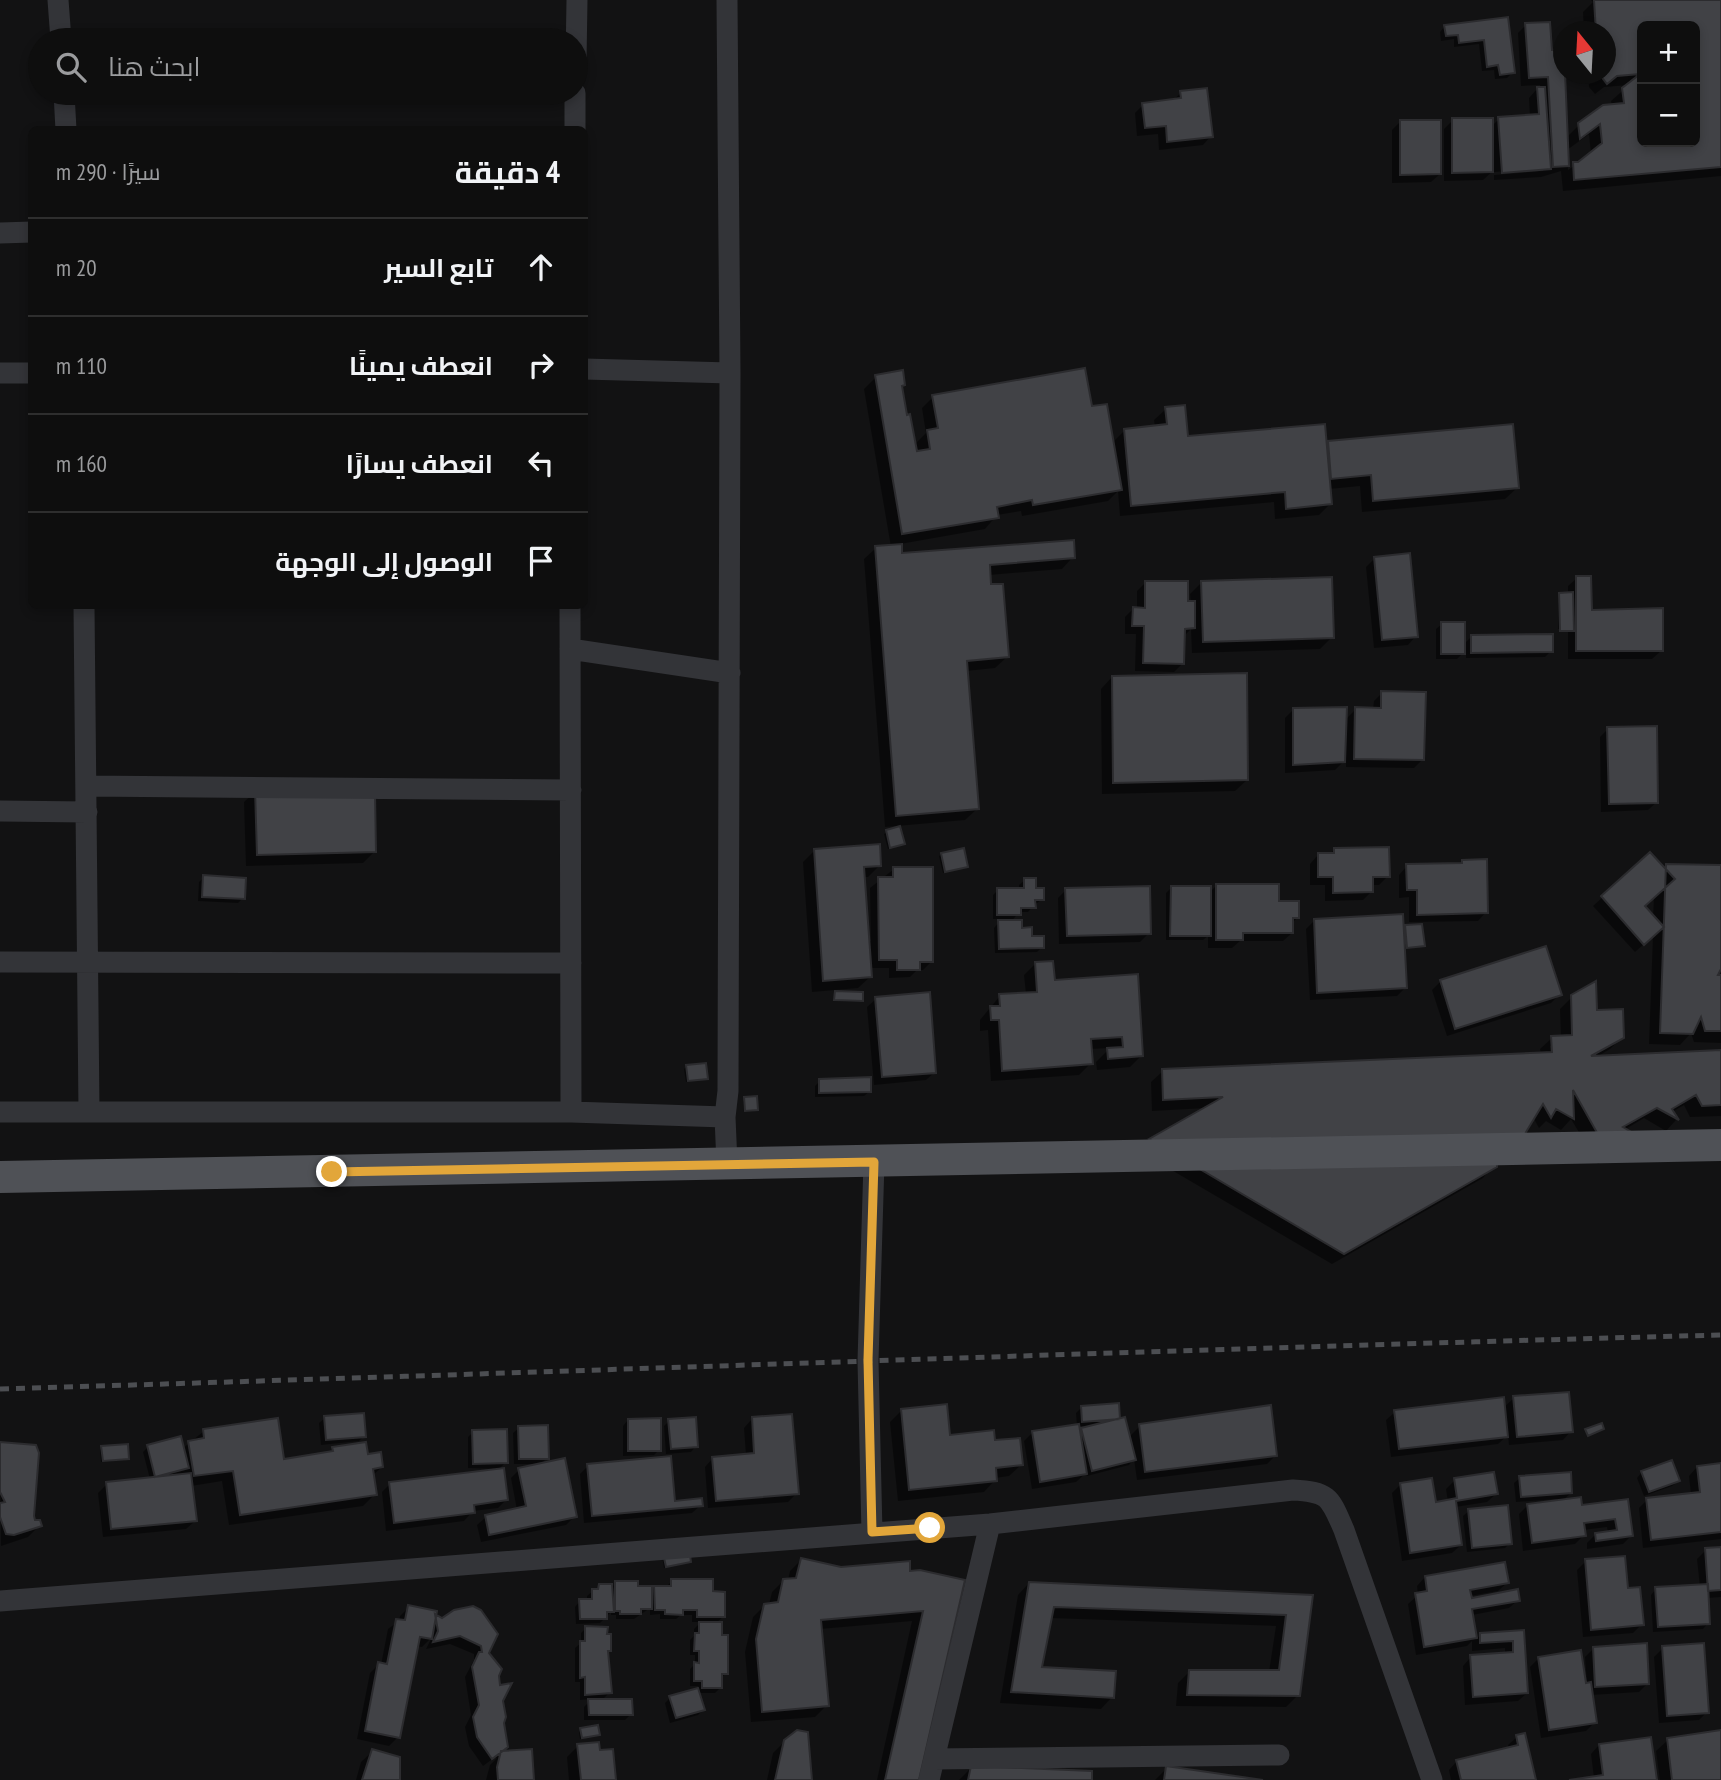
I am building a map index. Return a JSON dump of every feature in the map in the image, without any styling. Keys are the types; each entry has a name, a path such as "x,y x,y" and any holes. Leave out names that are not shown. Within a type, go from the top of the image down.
{"main road":[{"path":"0,1177 1721,1145"}],"street":[{"path":"58,0 60,28"},
{"path":"577,0 577,28"},
{"path":"727,0 730,373 728,1091 725,1117 727,1164"},
{"path":"65,105 66,126"},
{"path":"575,105 575,126"},
{"path":"0,233 28,232"},
{"path":"588,369 730,373"},
{"path":"0,373 28,373"},
{"path":"85,609 89,1112"},
{"path":"570,609 571,1112"},
{"path":"570,649 730,673"},
{"path":"86,786 571,790"},
{"path":"0,811 86,812"},
{"path":"0,962 571,963"},
{"path":"0,1112 571,1112 725,1117"},
{"path":"872,1532 868,1360 874,1162"},
{"path":"0,1601 989,1524 1293,1490 1317,1492 1331,1501 1344,1530 1432,1780"},
{"path":"989,1524 931,1770 1279,1755"}],"building":[{"path":"1594,0 1721,0 1721,167 1574,180 1573,162 1578,162 1602,143 1600,124 1580,139 1578,123 1603,105 1624,103 1622,88 1637,76 1637,147 1700,147 1700,21 1637,21 1637,74 1617,76 1616,21 1595,21"},
{"path":"1508,17 1515,73 1500,75 1498,65 1487,67 1484,40 1459,43 1458,35 1446,36 1444,25"},
{"path":"1550,22 1553,84 1565,84 1569,166 1553,167 1548,77 1529,78 1525,23"},
{"path":"1537,87 1545,87 1551,169 1502,173 1498,117 1539,114"},
{"path":"1207,88 1213,137 1167,142 1166,126 1145,128 1142,103 1181,98 1180,91"},
{"path":"1452,118 1493,118 1493,172 1452,173"},
{"path":"1400,120 1441,120 1441,174 1400,175"},
{"path":"1085,368 1092,406 1107,404 1122,490 1033,505 1032,500 997,507 999,518 902,534 875,375 903,370 905,385 902,386 907,415 910,414 917,451 930,449 927,430 938,428 932,395"},
{"path":"1185,405 1188,436 1325,424 1332,504 1286,509 1285,492 1131,506 1124,429 1167,424 1165,407"},
{"path":"1513,424 1519,488 1373,501 1371,475 1331,479 1328,441"},
{"path":"1074,540 1075,558 990,565 991,584 1003,584 1009,657 967,661 979,809 896,816 875,546 902,544 902,553"},
{"path":"1410,553 1418,637 1382,640 1374,557"},
{"path":"1576,576 1591,576 1592,610 1663,608 1663,651 1576,651"},
{"path":"1332,577 1334,638 1203,642 1201,581"},
{"path":"1145,581 1188,581 1188,601 1195,601 1195,628 1185,629 1184,664 1143,663 1144,626 1132,626 1133,607 1145,608"},
{"path":"1573,592 1574,631 1560,631 1559,593"},
{"path":"1441,622 1465,622 1465,654 1441,654"},
{"path":"1553,634 1553,652 1471,653 1471,635"},
{"path":"1247,673 1248,780 1113,783 1112,676"},
{"path":"1381,691 1426,692 1424,760 1354,759 1355,707 1381,708"},
{"path":"1347,707 1345,762 1293,765 1293,708"},
{"path":"1657,726 1658,803 1609,804 1607,727"},
{"path":"255,789 375,793 376,852 257,855"},
{"path":"900,826 905,844 890,848 886,830"},
{"path":"880,844 881,866 864,867 872,977 823,981 814,849"},
{"path":"1389,847 1390,877 1373,877 1373,892 1333,893 1333,877 1318,877 1318,853 1334,853 1334,848"},
{"path":"964,848 968,867 945,872 941,853"},
{"path":"1650,852 1675,879 1645,906 1664,927 1644,945 1601,896"},
{"path":"1487,859 1488,913 1417,915 1417,890 1407,890 1406,864 1462,863 1462,860"},
{"path":"1666,864 1721,865 1721,969 1718,975 1721,975 1721,1031 1705,1031 1701,1017 1693,1034 1660,1033"},
{"path":"893,867 933,867 933,962 920,962 920,970 897,970 897,960 879,960 878,877 893,877"},
{"path":"203,875 246,878 245,899 202,897"},
{"path":"1024,878 1036,878 1036,888 1044,888 1044,900 1035,900 1036,908 1021,908 1021,915 997,915 997,888 1024,888"},
{"path":"1216,884 1279,884 1279,901 1299,901 1299,918 1293,918 1293,933 1243,933 1243,940 1216,940"},
{"path":"1150,886 1151,934 1067,936 1065,888"},
{"path":"1171,886 1211,886 1211,936 1170,936"},
{"path":"1403,914 1407,988 1317,993 1314,919"},
{"path":"998,920 1022,920 1022,928 1032,927 1032,936 1044,936 1044,948 999,949"},
{"path":"1422,924 1425,946 1407,948 1405,925"},
{"path":"1546,946 1562,995 1455,1029 1440,980"},
{"path":"1053,961 1055,980 1138,974 1143,1056 1108,1059 1107,1048 1123,1047 1122,1037 1091,1039 1093,1064 1002,1071 999,1020 991,1020 990,1006 1000,1006 999,994 1037,992 1035,962"},
{"path":"1596,981 1597,1010 1623,1009 1624,1038 1591,1056 1721,1050 1721,1105 1702,1106 1696,1095 1672,1109 1679,1120 1657,1108 1623,1127 1640,1137 1609,1154 1573,1090 1574,1119 1556,1109 1551,1118 1543,1104 1517,1147 1496,1149 1497,1167 1344,1254 1149,1139 1223,1097 1163,1100 1162,1069 1552,1052 1551,1036 1572,1035 1571,995"},
{"path":"835,991 863,992 863,1001 834,1000"},
{"path":"930,992 936,1073 882,1077 875,997"},
{"path":"706,1063 708,1079 688,1081 686,1065"},
{"path":"871,1077 871,1092 819,1093 819,1079"},
{"path":"757,1096 758,1110 745,1111 744,1097"},
{"path":"1569,1392 1573,1432 1517,1437 1513,1396"},
{"path":"1504,1397 1508,1437 1399,1449 1394,1410"},
{"path":"1119,1403 1120,1419 1082,1422 1081,1406"},
{"path":"947,1404 950,1435 994,1430 995,1440 1020,1438 1023,1465 996,1468 997,1481 909,1490 901,1409"},
{"path":"1271,1405 1277,1456 1145,1472 1139,1424"},
{"path":"364,1413 366,1437 326,1440 324,1416"},
{"path":"792,1414 799,1494 716,1501 712,1457 754,1453 752,1417"},
{"path":"696,1417 698,1447 671,1449 668,1419"},
{"path":"1125,1417 1136,1460 1092,1471 1081,1428"},
{"path":"278,1418 284,1459 333,1451 332,1447 366,1442 368,1454 381,1452 383,1467 373,1469 377,1495 240,1515 233,1471 194,1476 188,1441 204,1438 203,1429"},
{"path":"661,1418 661,1451 628,1451 628,1419"},
{"path":"1602,1423 1604,1429 1588,1436 1585,1429"},
{"path":"1079,1424 1087,1474 1040,1482 1032,1431"},
{"path":"548,1425 549,1459 519,1459 518,1426"},
{"path":"507,1429 508,1463 473,1464 472,1430"},
{"path":"181,1436 189,1468 155,1477 147,1445"},
{"path":"0,1442 36,1445 39,1453 34,1516 35,1520 40,1520 42,1526 14,1535 6,1534 0,1517 0,1503 5,1502 0,1492"},
{"path":"128,1444 129,1459 103,1461 101,1446"},
{"path":"671,1456 675,1501 702,1498 703,1506 592,1516 587,1464"},
{"path":"565,1458 577,1517 489,1535 485,1515 526,1506 518,1468"},
{"path":"1672,1460 1680,1481 1649,1492 1641,1471"},
{"path":"1721,1463 1721,1532 1651,1540 1646,1498 1700,1492 1697,1466"},
{"path":"504,1468 508,1500 474,1505 475,1513 394,1523 389,1482"},
{"path":"1494,1472 1498,1494 1456,1501 1462,1545 1410,1553 1400,1483 1432,1478 1436,1502 1457,1498 1454,1478"},
{"path":"1571,1472 1572,1493 1521,1497 1519,1476"},
{"path":"191,1473 197,1521 111,1529 106,1482"},
{"path":"1581,1497 1582,1505 1628,1499 1633,1536 1596,1541 1595,1533 1617,1530 1615,1519 1584,1523 1586,1536 1532,1543 1527,1504"},
{"path":"1508,1505 1512,1544 1472,1548 1468,1509"},
{"path":"1721,1547 1721,1590 1708,1591 1705,1548"},
{"path":"689,1548 691,1562 666,1567 663,1553"},
{"path":"1625,1556 1628,1588 1640,1587 1644,1625 1591,1630 1585,1559"},
{"path":"801,1558 841,1567 910,1561 910,1571 920,1570 965,1580 919,1780 885,1780 923,1611 821,1620 829,1706 762,1712 756,1639 764,1604 778,1602 783,1579 796,1578"},
{"path":"1505,1562 1509,1583 1470,1590 1472,1598 1518,1589 1520,1601 1472,1609 1477,1638 1424,1647 1415,1593 1427,1591 1425,1576"},
{"path":"671,1579 713,1579 713,1591 725,1592 725,1617 697,1617 697,1610 683,1610 683,1615 665,1614 665,1610 655,1610 654,1586 671,1586"},
{"path":"615,1581 638,1581 638,1586 652,1586 652,1609 641,1609 641,1614 620,1614 620,1611 615,1611"},
{"path":"1029,1582 1313,1595 1300,1696 1187,1695 1189,1670 1279,1670 1286,1615 1054,1607 1042,1667 1116,1671 1114,1698 1011,1692"},
{"path":"599,1584 612,1584 614,1612 607,1612 607,1619 580,1619 579,1599 592,1599 592,1589 598,1589"},
{"path":"1708,1584 1710,1624 1658,1627 1655,1587"},
{"path":"408,1605 437,1611 432,1639 420,1637 400,1738 365,1731 378,1662 387,1664 396,1619 405,1620"},
{"path":"473,1606 481,1610 498,1634 489,1653 502,1669 499,1676 500,1685 512,1683 503,1701 508,1747 492,1759 477,1737 473,1717 479,1705 472,1667 479,1652 482,1652 481,1646 460,1636 433,1642 438,1631 435,1614 442,1618 454,1610"},
{"path":"699,1622 722,1622 722,1635 728,1635 728,1674 722,1674 722,1688 702,1688 702,1681 694,1681 694,1662 699,1663 699,1651 694,1651"},
{"path":"585,1626 608,1627 607,1634 611,1634 611,1651 608,1651 612,1693 585,1695 585,1677 580,1678 580,1641 585,1641"},
{"path":"1524,1630 1528,1693 1473,1697 1470,1655 1513,1652 1513,1641 1480,1643 1480,1633"},
{"path":"1647,1643 1649,1684 1595,1687 1593,1647"},
{"path":"1704,1643 1709,1713 1667,1716 1662,1646"},
{"path":"1581,1650 1586,1683 1591,1682 1597,1723 1549,1730 1538,1657"},
{"path":"698,1688 705,1710 676,1718 669,1696"},
{"path":"588,1699 632,1699 633,1715 589,1715"},
{"path":"598,1725 600,1735 582,1738 580,1728"},
{"path":"797,1730 808,1732 812,1780 775,1780 784,1740"},
{"path":"1721,1730 1721,1780 1672,1780 1667,1738"},
{"path":"1525,1733 1536,1780 1461,1780 1456,1760 1518,1745 1516,1735"},
{"path":"1651,1737 1657,1780 1569,1780 1603,1775 1599,1744"},
{"path":"599,1742 600,1750 613,1749 616,1780 581,1780 577,1744"},
{"path":"372,1749 400,1757 400,1780 362,1780"},
{"path":"532,1749 534,1780 498,1780 497,1767 501,1751"},
{"path":"971,1766 1092,1771 1092,1780 968,1780"},
{"path":"1166,1766 1263,1780 1164,1780"}],"railway":[{"path":"0,1389 1721,1335"}],"route":[{"path":"332,1172 874,1162 868,1360 872,1532 930,1528"}]}
